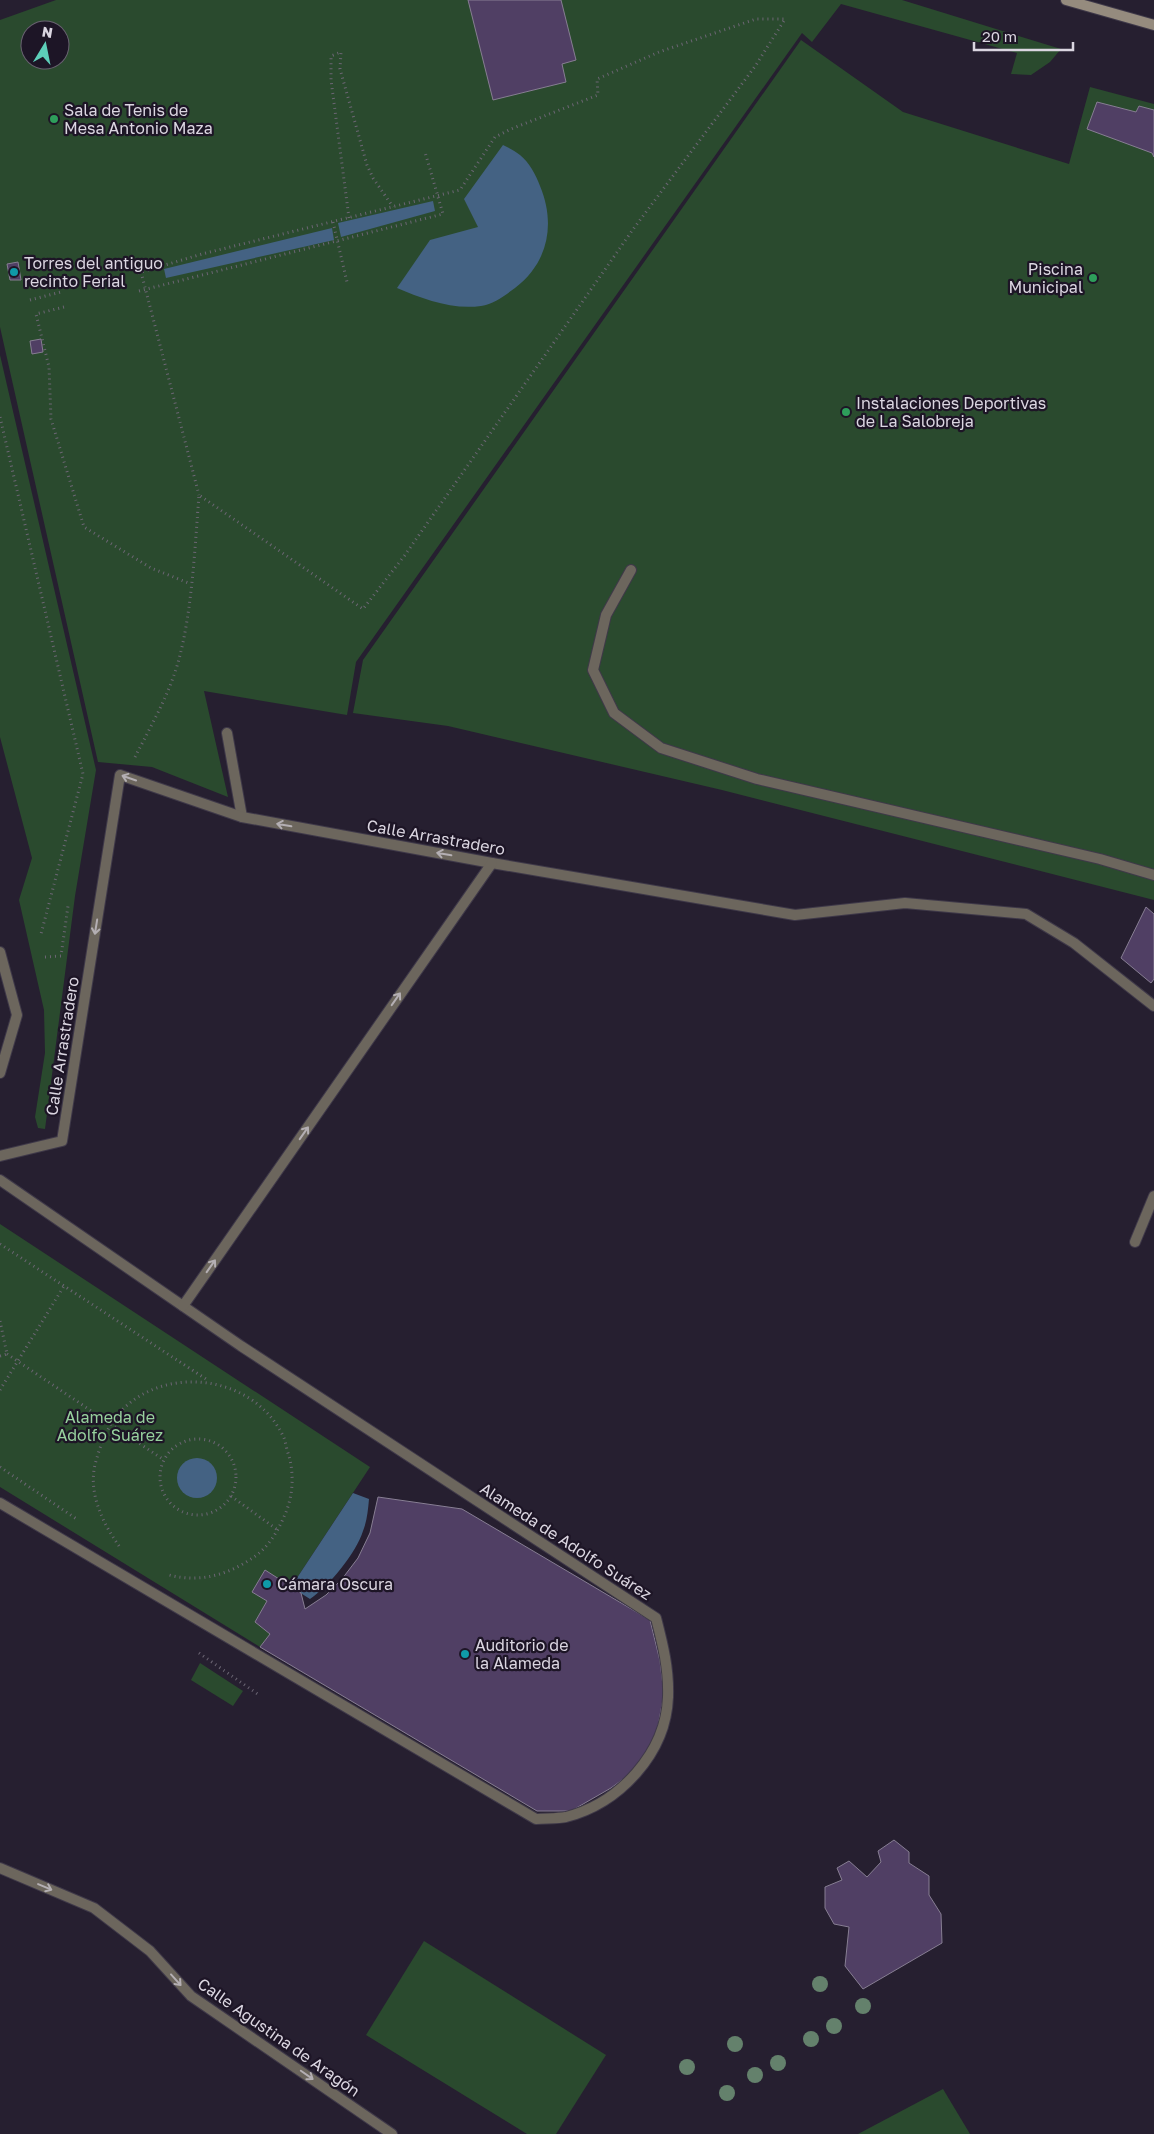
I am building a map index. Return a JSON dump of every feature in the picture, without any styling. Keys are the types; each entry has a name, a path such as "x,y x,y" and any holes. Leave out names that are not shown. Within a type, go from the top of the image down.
{"street":[{"path":"1066,0 1154,25"},
{"path":"631,570 606,615 593,670 614,713 661,748 756,779 1100,859 1154,875"},
{"path":"227,733 242,817"},
{"name":"Calle Arrastradero","path":"0,1156 62,1141 120,775 242,817 492,863 795,915 905,903 1026,914 1074,943 1154,1006"},
{"path":"183,1306 492,863"},
{"path":"0,952 17,1015 0,1073"},
{"name":"Alameda de Adolfo Suárez","path":"0,1180 183,1306 656,1618 667,1661 668,1698 662,1732 645,1762 621,1788 590,1808 565,1817 536,1819 0,1503"},
{"path":"1135,1242 1154,1196"},
{"name":"Calle Agustina de Aragón","path":"0,1868 94,1908 150,1951 191,1996 392,2134"}],"path":[{"path":"135,274 202,254 460,190 495,137 598,95 597,79 660,52 756,19 770,17 785,19 756,65 634,228 416,540 363,609 198,495"},
{"path":"349,218 331,80 331,56 341,52 340,69 367,165 373,178 393,207"},
{"path":"139,291 443,214 425,152"},
{"path":"333,222 339,241 347,282"},
{"path":"137,753 164,697 179,660 191,584 198,495 141,272"},
{"path":"30,300 61,292"},
{"path":"64,308 36,314 49,367 51,419 84,527 151,568 191,584"},
{"path":"0,417 83,774 41,934"},
{"path":"44,957 61,956 68,906"},
{"path":"0,1244 210,1382 240,1392 266,1412 284,1438 292,1469 290,1501 278,1531 260,1553 236,1569 209,1578 180,1578 162,1573"},
{"path":"0,1390 64,1286"},
{"path":"0,1321 7,1354 164,1460"},
{"path":"0,1356 7,1354"},
{"path":"114,1545 122,1550 108,1530 96,1500 94,1468 103,1437 121,1411 147,1391 178,1382 210,1382"},
{"path":"192,1440 204,1440 215,1444 225,1451 232,1461 235,1484 230,1496 222,1506 211,1512 198,1515 186,1513 174,1507 166,1498 161,1486 160,1472 164,1460 171,1450 180,1444 192,1440"},
{"path":"0,1467 82,1523"},
{"path":"230,1496 278,1531"},
{"path":"199,1653 259,1695"}],"green space":[{"path":"56,0 902,0 1061,49 1050,62 1031,75 1011,74 1017,53 841,4 812,42 802,33 356,662 347,715 204,691 228,797 152,767 98,762 0,327 0,20"},
{"name":"Instalaciones Deportivas de La Salobreja","path":"801,40 903,112 1069,164 1090,87 1154,104 1154,900 722,790 448,726 353,713 363,660"},
{"path":"0,355 96,770 75,896 45,1129 38,1128 35,1117 45,1053 44,1010 19,900 32,858 0,737"},
{"name":"Alameda de Adolfo Suárez","path":"0,1224 370,1467 291,1587 253,1592 267,1601 255,1622 270,1634 260,1647 0,1487"},
{"path":"200,1663 243,1691 233,1706 191,1680"},
{"path":"424,1941 606,2055 556,2134 527,2134 366,2035"},
{"path":"943,2089 970,2134 858,2134"}],"water":[{"path":"503,145 520,155 529,165 545,200 548,228 546,242 542,255 535,267 526,278 503,297 495,302 481,306 449,305 427,300 397,288 430,240 478,227 464,199"},
{"path":"433,201 435,211 341,237 338,223"},
{"path":"332,228 334,240 166,278 164,269"},
{"path":"201,1458 208,1461 214,1467 217,1478 216,1486 208,1495 201,1498 193,1498 186,1495 178,1486 177,1474 180,1467 189,1459"},
{"path":"353,1493 369,1499 368,1511 360,1540 326,1586 310,1599 291,1587"}],"building":[{"path":"468,0 561,0 576,60 562,64 566,82 493,100"},
{"path":"1097,102 1136,112 1139,106 1154,110 1154,157 1152,153 1087,129"},
{"name":"Torres del antiguo recinto Ferial","path":"18,262 21,280 10,280 7,264"},
{"name":"Torres del antiguo recinto Ferial","path":"41,339 43,352 32,354 30,341"},
{"path":"1146,907 1154,914 1154,979 1151,983 1121,958"},
{"name":"Auditorio de la Alameda","path":"378,1497 462,1509 650,1620 660,1661 664,1694 658,1726 645,1763 611,1788 571,1811 537,1811 260,1647 270,1634 255,1622 267,1601 252,1592 265,1570 301,1593 305,1609 326,1595 342,1579 358,1558 370,1533"},
{"path":"894,1840 909,1852 909,1863 929,1876 929,1895 941,1914 942,1943 863,1989 845,1966 849,1927 834,1924 825,1908 825,1887 842,1880 837,1868 849,1861 867,1877 881,1862 878,1851"}],"place":[{"name":"Sala de Tenis de Mesa Antonio Maza","path":"54,119"},
{"name":"Torres del antiguo recinto Ferial","path":"14,272"},
{"name":"Piscina Municipal","path":"1093,278"},
{"name":"Instalaciones Deportivas de La Salobreja","path":"846,412"},
{"name":"Cámara Oscura","path":"267,1584"},
{"name":"Auditorio de la Alameda","path":"465,1654"}]}
